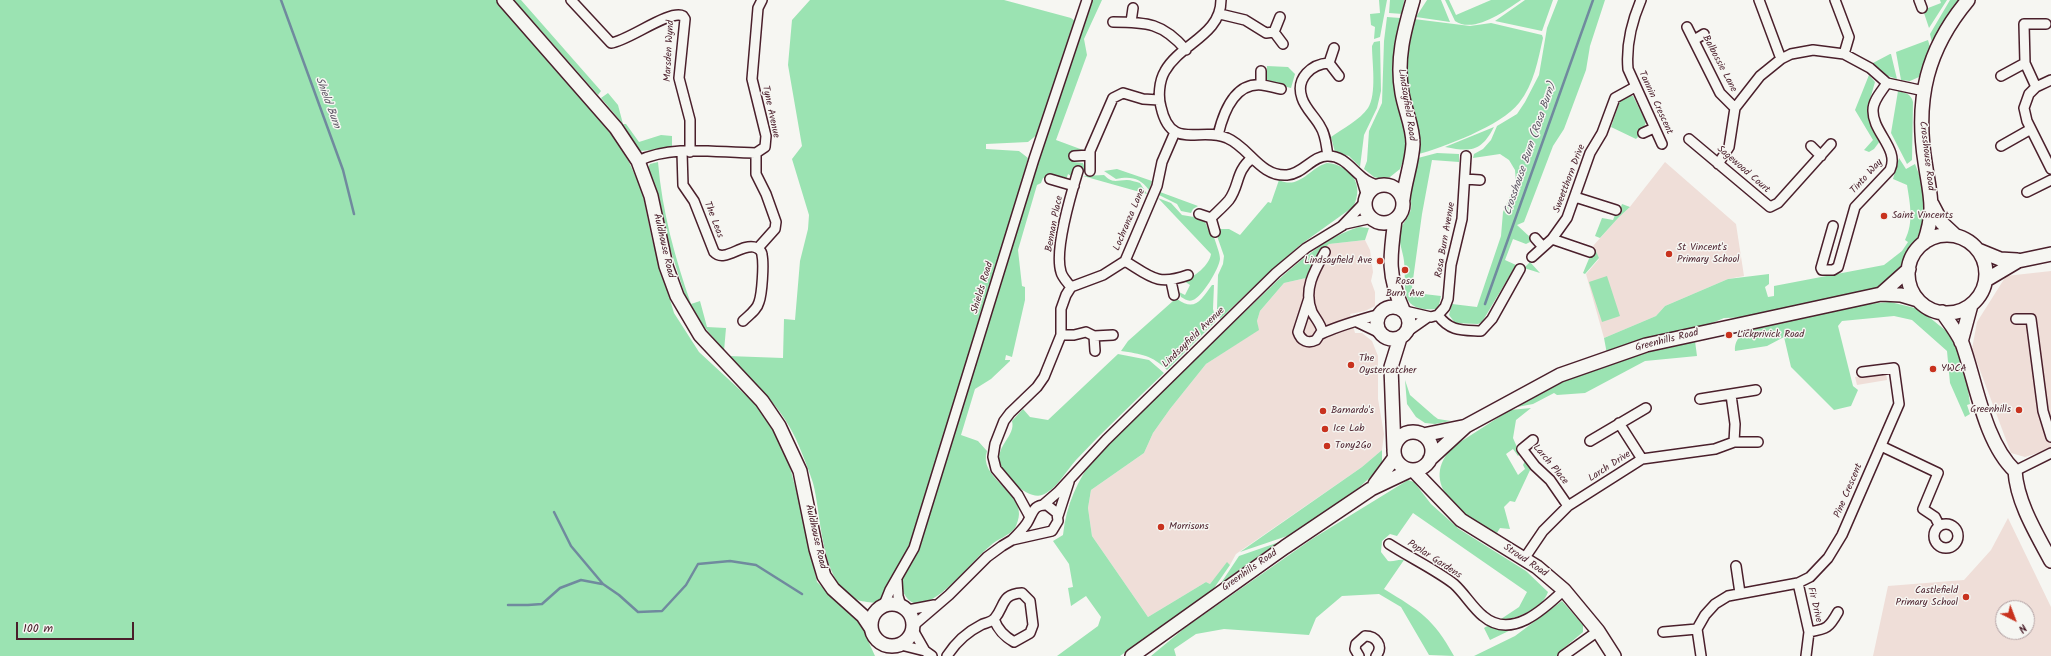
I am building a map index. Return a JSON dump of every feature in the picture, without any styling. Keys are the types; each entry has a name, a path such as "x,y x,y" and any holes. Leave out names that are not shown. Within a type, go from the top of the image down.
{"street":[{"name":"Auldhouse Road","path":"504,0 616,128 638,161 651,196 666,266 677,296 700,335 762,402 779,426 800,471 816,549 824,576 833,590 853,607 871,628"},
{"name":"Marsden Wynd","path":"571,0 611,43 634,35 673,15 683,16 685,19 678,78 690,120 686,152"},
{"name":"Tyne Avenue","path":"756,153 765,147 766,142 752,79 758,8 762,0"},
{"name":"Shields Road","path":"882,606 914,548 1032,166 1087,0"},
{"path":"1221,0 1220,14 1213,26 1186,50 1165,72 1159,100 1163,116 1175,132 1200,136 1218,135 1237,144 1252,158 1270,171 1287,175 1303,169 1313,161 1328,156 1346,162 1361,177 1383,186 1396,189 1403,199 1402,210 1395,220 1390,253"},
{"name":"Lindsayfield Road","path":"1403,199 1413,144 1412,128 1402,96 1399,62 1401,44 1413,0"},
{"name":"Tannin Crescent","path":"1641,0 1633,23 1627,59 1628,69 1662,144"},
{"path":"1759,0 1780,59"},
{"path":"1835,0 1849,37 1844,54"},
{"name":"Crosshouse Road","path":"1924,243 1930,227 1932,204 1922,140 1921,111 1924,91 1934,55 1953,18 1968,0"},
{"path":"1131,22 1132,8"},
{"path":"1220,14 1245,20 1266,33 1274,32"},
{"path":"1274,32 1280,17"},
{"path":"1113,22 1131,22 1162,29 1174,36 1186,50"},
{"path":"2036,87 2025,63 2024,24 2046,24"},
{"name":"Balbossie Lane","path":"1687,27 1720,93 1735,108"},
{"path":"1274,32 1283,44"},
{"path":"1694,40 1704,34"},
{"path":"1329,62 1334,48"},
{"path":"1718,164 1729,147 1735,108 1760,76 1780,59 1791,54 1813,50 1844,54 1870,68 1887,83 1924,91"},
{"path":"1329,62 1339,76"},
{"path":"1328,156 1325,136 1321,126 1302,98 1301,84 1308,71 1320,64 1329,62"},
{"path":"2001,76 2025,63"},
{"path":"1261,85 1262,71"},
{"path":"2051,80 2036,87 2029,94 2024,108 2031,129 2051,170"},
{"name":"Tinto Way","path":"1832,226 1821,268 1822,270 1833,270 1838,267 1855,207 1890,170 1893,164 1894,157 1876,123 1873,111 1874,103 1887,83"},
{"path":"1218,135 1222,116 1233,99 1245,89 1261,85 1281,89"},
{"name":"Sweetthorn Drive","path":"1532,257 1552,239 1567,218 1590,153 1602,133 1615,98 1635,87"},
{"path":"1090,171 1090,151 1109,104 1117,95 1123,93 1144,99 1159,100"},
{"path":"1643,133 1654,128"},
{"path":"2001,146 2031,129"},
{"name":"Lochranza Lane","path":"1071,287 1102,275 1125,261 1157,186 1162,162 1175,132"},
{"name":"Sagewood Court","path":"1688,139 1770,207 1778,203 1832,144"},
{"path":"1811,146 1821,156"},
{"path":"638,161 650,156 686,152 756,153 756,174 766,194 776,222 775,229 758,248 762,256 760,300 756,308 744,320"},
{"name":"The Leas","path":"686,152 683,185 694,201 714,252 720,256 748,246 758,248"},
{"path":"1074,156 1090,155"},
{"name":"Rosa Burn Avenue","path":"1438,315 1445,307 1448,299 1451,265 1462,219 1466,156"},
{"path":"1211,218 1229,199 1239,173 1244,165 1252,158"},
{"path":"1366,199 1372,189 1383,186 1403,173 1410,164"},
{"name":"Bennan Place","path":"1071,287 1061,273 1059,259 1063,231 1078,171"},
{"path":"1361,177 1366,199 1367,212 1385,235 1390,253 1392,280 1409,320 1392,367 1391,391 1394,407 1395,453 1399,464 1412,470 1422,468 1429,460 1432,448 1430,443 1419,434 1394,407"},
{"name":"Bennan Place","path":"1050,179 1074,186"},
{"path":"1465,179 1480,180"},
{"path":"2027,192 2051,180"},
{"path":"1575,197 1616,210"},
{"name":"Lindsayfield Avenue","path":"913,627 987,557 1012,540 1029,518 1031,512 1041,505 1071,477 1106,440 1276,273 1306,248 1342,226 1366,199"},
{"name":"Crosshouse Road","path":"1932,204 1942,223 1956,236"},
{"path":"1199,214 1211,218"},
{"path":"1211,218 1215,232"},
{"path":"1374,220 1389,222 1395,220"},
{"name":"Lindsayfield Avenue","path":"1342,226 1374,220"},
{"path":"1962,342 1971,305 1980,293 1986,280 1986,269 1978,250 1969,241 1956,236 1945,235 1934,237 1924,243 1911,259 1909,269 1909,280 1912,290 1918,300 1929,308 1942,312 1957,311 1971,305"},
{"path":"1535,238 1543,247"},
{"path":"1552,239 1590,252"},
{"path":"1978,250 2000,259 2018,261 2051,254"},
{"path":"1325,252 1312,276 1309,298 1298,332 1302,339 1313,342 1321,334 1343,324"},
{"path":"1125,261 1157,280 1171,281 1188,275"},
{"path":"1986,280 2018,261"},
{"path":"1357,322 1394,340 1428,317 1438,315 1444,323 1456,330 1482,331 1492,319 1520,269"},
{"name":"Greenhills Road","path":"1881,294 1909,269"},
{"path":"1392,280 1377,322 1392,367"},
{"path":"1171,281 1174,296"},
{"path":"1044,534 1033,530 1024,503 996,469 993,457 995,444 1004,421 1010,413 1037,387 1044,377 1061,335 1062,302 1071,287"},
{"name":"Greenhills Road","path":"1419,434 1438,434 1466,426 1560,375 1646,345 1881,294 1901,295 1918,300"},
{"path":"1309,298 1317,321 1322,328 1321,334"},
{"path":"1301,321 1308,318 1317,321 1343,324 1357,322 1391,307 1428,317"},
{"path":"1942,312 1962,342 1985,419 2006,462 2015,470 2016,482 2032,524 2051,561"},
{"path":"2016,320 2031,319 2043,411 2051,437"},
{"path":"1061,335 1074,335 1086,332 1094,336 1113,335"},
{"path":"1094,336 1095,351"},
{"name":"Pine Crescent","path":"1697,629 1705,615 1715,604 1728,596 1798,583 1810,577 1828,558 1842,535 1899,404 1893,365 1862,372"},
{"path":"1700,399 1756,390"},
{"path":"1731,395 1736,424 1734,442"},
{"path":"1590,441 1646,408"},
{"path":"1619,423 1642,459"},
{"name":"Greenhills Road","path":"1429,460 1466,426"},
{"path":"1395,453 1396,444 1403,435 1419,434"},
{"name":"Larch Place","path":"1533,440 1522,449 1535,466 1550,480 1568,506"},
{"name":"Larch Drive","path":"1524,559 1543,531 1568,506 1642,459 1715,449 1734,442 1758,442"},
{"path":"1881,446 1938,474 1923,509 1935,517 1939,526"},
{"name":"Greenhills Road","path":"1371,489 1385,474 1395,453"},
{"path":"2015,470 2051,453"},
{"name":"Stroud Road","path":"1429,460 1439,497"},
{"name":"Greenhills Road","path":"1132,656 1285,547 1371,489 1412,470"},
{"name":"Stroud Road","path":"1412,470 1461,520 1524,559 1564,590 1598,631 1614,656"},
{"name":"Lindsayfield Avenue","path":"1012,540 1044,534 1055,528 1071,477"},
{"path":"1018,495 1041,505 1051,507 1058,516"},
{"name":"Poplar Gardens","path":"1389,544 1453,583 1467,596 1482,615 1490,621 1500,624 1512,625 1542,611 1564,590"},
{"path":"1736,566 1740,593"},
{"path":"896,580 898,596 928,653"},
{"name":"Fir Drive","path":"1798,583 1810,632 1806,656"},
{"path":"947,656 956,644 969,632 994,619 1006,598 1014,593 1022,593 1028,597 1033,625 1030,633 1021,639 1014,642 1006,637 997,627 994,619"},
{"path":"853,607 865,609 891,604 904,608 937,604"},
{"path":"882,606 874,614 871,628 882,650 893,647 928,653"},
{"name":"Fir Drive","path":"1810,632 1825,629 1831,625 1838,612"},
{"path":"898,649 909,639 913,627"},
{"path":"1663,632 1697,629 1700,656"},
{"path":"1563,656 1598,631"},
{"path":"1359,656 1355,649 1356,644 1365,636 1371,636 1378,642 1379,648 1376,656"}],"shaded area":[{"name":"St Vincent's Primary School","path":"1665,162 1736,224 1744,276 1728,279 1665,306 1656,316 1604,338 1586,274 1599,259 1593,246 1629,208"},
{"path":"1365,240 1370,250 1373,272 1371,281 1375,292 1375,306 1365,311 1350,314 1355,333 1362,333 1372,341 1378,356 1378,399 1384,434 1382,450 1362,467 1236,554 1230,565 1227,563 1210,584 1206,582 1148,617 1092,536 1088,508 1091,490 1144,453 1153,433 1206,364 1258,330 1257,321 1260,311 1284,283 1306,278 1320,252 1329,244"},
{"path":"2051,271 2051,449 2025,457 2011,453 1972,349 1977,322 2006,276"},
{"path":"1886,372 1887,380 1857,385 1855,377"},
{"name":"Castlefield Primary School","path":"2008,518 2051,607 2051,656 1873,656 1888,586 1964,580 1991,550"}],"green space":[{"path":"0,0 499,0 509,15 550,64 613,136 629,162 642,191 652,239 674,313 699,352 779,426 800,505 817,582 860,623 875,656 0,656"},
{"path":"514,0 521,0 601,91 598,95"},
{"path":"810,0 1004,0 1071,18 1075,21 1038,134 1028,142 986,144 986,149 1019,151 1028,158 1000,259 909,551 881,599 876,603 858,600 846,592 836,580 829,565 821,531 813,483 793,433 778,409 749,376 728,356 783,358 784,319 795,320 800,261 808,229 809,215 792,159 802,146 788,65 792,20"},
{"path":"1090,0 1102,0 1084,39 1087,55 1056,140 1083,150 1073,152 1069,156 1073,162 1083,163 1085,169 1083,171 1076,168 1071,176 1068,174 1066,180 1048,176 1043,178 1041,183 1037,185 1018,250 1022,286 1025,287 1025,300 1012,357 1006,355 1005,360 1010,361 991,379 975,389 961,435 978,441 987,451 986,460 988,468 1018,505 1018,521 1012,531 996,541 983,552 944,591 923,603 914,603 908,599 900,587 906,570 916,555 1012,242"},
{"path":"1379,0 1387,0 1380,37 1374,39 1375,27 1371,25 1370,14 1380,13"},
{"path":"1390,0 1404,0 1403,14 1389,13"},
{"path":"1427,0 1441,0 1450,22 1416,17"},
{"path":"1445,0 1449,0 1456,15 1491,0 1521,0 1489,20 1471,25 1455,21"},
{"path":"1525,0 1553,0 1542,31 1495,21"},
{"path":"1558,0 1605,0 1590,46 1586,70 1564,129 1553,146 1524,222 1517,225 1531,238 1530,242 1526,244 1513,239 1505,260 1516,265 1482,322 1478,324 1455,323 1449,315 1452,304 1477,307 1501,236 1503,212 1516,183 1515,170 1509,160 1500,154 1473,158 1474,154 1483,149 1491,140 1497,126 1517,114 1525,102 1539,75 1547,28"},
{"path":"1940,0 1947,0 1929,28 1923,10 1941,3"},
{"path":"1950,0 1960,0 1932,43 1930,34"},
{"path":"1387,17 1400,18 1402,21 1407,131 1406,158 1400,169 1390,177 1381,179 1374,177 1364,169 1367,161 1369,131 1382,103 1384,41"},
{"path":"1414,19 1470,26 1491,23 1542,35 1543,38 1532,80 1524,96 1511,112 1471,135 1416,155 1406,92 1404,53"},
{"path":"1928,40 1930,47 1919,77 1910,81 1901,80 1896,52"},
{"path":"1380,41 1381,91 1377,108 1364,135 1360,167 1349,156 1335,152 1331,137 1356,120 1368,108 1371,102 1373,86 1372,46 1374,42"},
{"path":"1890,54 1897,79 1885,75 1873,63"},
{"path":"1267,66 1288,67 1295,74 1291,88 1268,82 1266,78"},
{"path":"1869,75 1875,82 1867,110 1880,141 1874,149 1869,152 1864,150 1873,140 1855,110"},
{"path":"1898,91 1908,94 1913,102 1912,160 1907,164 1891,133"},
{"path":"608,93 618,105 623,124 601,98"},
{"path":"1627,96 1633,96 1646,122 1644,127 1638,131 1640,135 1636,139 1611,127 1620,101"},
{"path":"623,124 626,124 639,142 661,135 672,136 672,148 640,151"},
{"path":"1494,127 1480,146 1462,150 1445,147"},
{"path":"1437,153 1459,154 1459,162 1432,160 1422,214 1412,287 1415,293 1441,296 1439,305 1436,309 1424,309 1415,307 1406,296 1404,261 1400,243 1400,231 1411,209 1410,194 1418,158"},
{"path":"1899,158 1906,169 1915,164 1926,192 1929,208 1924,224 1912,248 1888,284 1874,291 1756,317 1724,318 1712,323 1607,354 1604,338 1656,316 1665,306 1728,279 1769,274 1769,284 1765,287 1768,297 1774,296 1774,286 1884,265 1902,251 1908,242 1905,240 1910,226 1907,185 1893,179"},
{"path":"658,162 670,234 691,304 700,301 707,327 726,328 724,351 702,324 685,295 670,248 659,196 648,168 650,164"},
{"path":"1327,163 1343,168 1354,178 1357,191 1353,207 1300,245 1220,319 1217,309 1218,275 1223,264 1224,256 1217,236 1220,234 1220,229 1229,229 1240,235 1268,202 1271,203 1279,180 1293,182 1299,180"},
{"path":"1117,169 1152,181 1149,190 1139,180 1131,178 1116,179 1104,171"},
{"path":"1104,175 1112,181 1129,180 1140,183 1147,194 1083,176"},
{"path":"1160,192 1198,206 1193,209 1191,213 1181,211 1177,204 1159,195"},
{"path":"1158,198 1171,203 1182,215 1194,217 1205,222 1211,236 1214,237 1220,259 1219,264 1201,294 1191,301 1181,297 1179,292 1185,295 1190,285 1184,281 1201,270 1207,263 1211,254"},
{"path":"1622,204 1630,207 1600,238 1595,236 1602,218 1613,220 1615,215 1618,215"},
{"path":"1359,227 1369,228 1365,240 1329,244 1320,252 1306,278 1284,283 1260,311 1257,321 1259,330 1206,364 1153,433 1144,453 1091,490 1088,508 1092,536 1148,617 1206,582 1210,584 1227,562 1230,565 1212,591 1120,656 1057,656 1098,626 1101,617 1086,596 1071,606 1068,588 1073,587 1069,564 1053,541 1063,535 1067,513 1078,483 1096,455 1277,281 1315,250 1347,231"},
{"path":"1593,249 1595,249 1599,258 1585,274 1583,273"},
{"path":"1530,262 1540,273 1524,268"},
{"path":"1607,276 1620,316 1602,322 1589,282"},
{"path":"1212,285 1214,285 1213,309 1216,321 1167,370 1151,358 1135,353 1121,351 1128,341 1173,301 1177,299 1183,303 1193,304 1201,299"},
{"path":"1890,302 1919,309 1950,334 1958,345 1966,375 1970,404 1967,405 1970,414 1965,417 1950,383 1947,351 1912,320 1894,316 1842,321 1838,326 1853,386 1858,390 1851,406 1834,410 1791,367 1784,337 1767,346 1735,351 1736,342 1740,336 1754,328 1857,305"},
{"path":"1695,341 1697,356 1645,361 1585,393 1557,395 1554,393 1533,404 1512,408 1555,385 1601,367 1648,352"},
{"path":"1118,354 1149,360 1164,373 1076,460 1047,493 1036,496 1017,486 1002,468 999,457 1000,451 1011,432 1012,421 1023,409 1030,417 1048,420"},
{"path":"1405,380 1410,395 1438,419 1451,421 1435,424 1425,423 1416,417 1407,404"},
{"path":"1531,408 1516,420 1513,438 1520,454 1518,456 1513,449 1506,454 1518,475 1525,469 1523,465 1525,461 1531,468 1515,502 1510,501 1504,507 1510,529 1500,528 1497,533 1484,527 1471,518 1448,498 1442,486 1440,474 1443,460 1454,446 1510,410"},
{"path":"1382,450 1382,463 1376,472 1353,493 1293,534 1240,552 1362,467"},
{"path":"1408,480 1414,482 1431,504 1459,529 1526,571 1548,592 1541,603 1535,608 1521,615 1501,619 1519,607 1527,592 1413,513 1397,536 1390,534 1382,541 1381,552 1388,561 1404,560 1384,589 1425,616 1439,633 1454,656 1429,655 1401,607 1379,594 1342,596 1316,618 1309,635 1224,629 1196,634 1174,649 1176,656 1151,656 1186,627 1312,539"},
{"path":"1285,540 1219,586 1239,556"},
{"path":"1562,601 1583,625 1583,632 1564,648 1559,656 1474,656 1515,636"},
{"path":"1489,625 1499,628 1517,627 1490,640 1484,628"}],"waterway":[{"name":"Shield Burn","path":"281,0 343,170 354,214"},
{"name":"Crosshouse Burn (Rosa Burn)","path":"1485,304 1593,0"},
{"path":"554,512 571,546 603,584 619,595 638,612 662,611 686,585 698,564 730,561 756,565 802,594"},
{"path":"508,605 542,604 560,588 581,580 602,584"}],"place":[{"name":"Saint Vincents","path":"1884,216"},
{"name":"St Vincent's Primary School","path":"1669,254"},
{"name":"Lindsayfield Ave","path":"1380,261"},
{"name":"Rosa Burn Ave","path":"1405,270"},
{"name":"Lickprivick Road","path":"1729,335"},
{"name":"The Oystercatcher","path":"1351,365"},
{"name":"YWCA","path":"1933,369"},
{"name":"Greenhills","path":"2019,410"},
{"name":"Barnardo's","path":"1323,411"},
{"name":"Ice Lab","path":"1325,429"},
{"name":"Tony2Go","path":"1327,446"},
{"name":"Morrisons","path":"1161,527"},
{"name":"Castlefield Primary School","path":"1966,597"}]}
